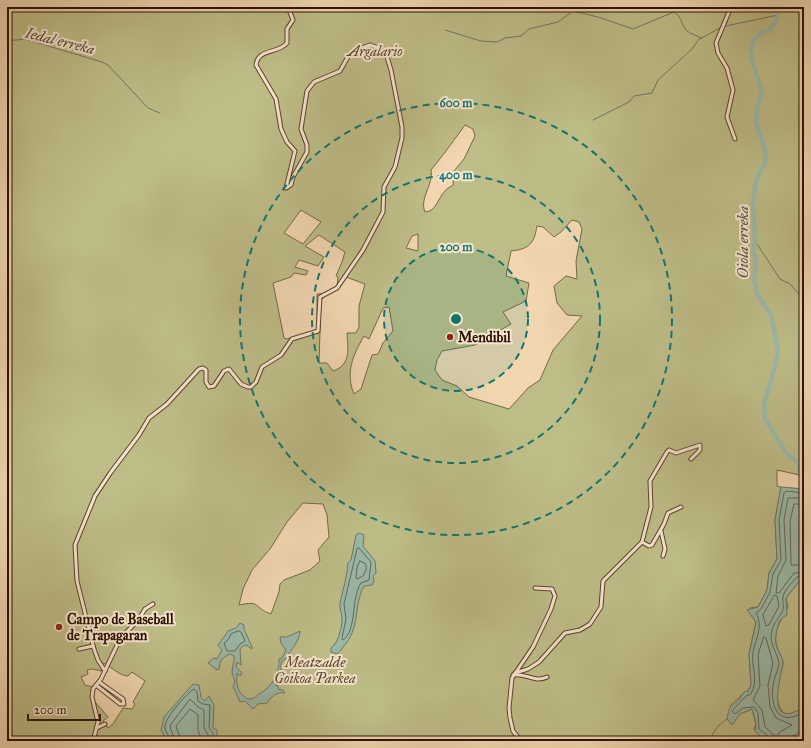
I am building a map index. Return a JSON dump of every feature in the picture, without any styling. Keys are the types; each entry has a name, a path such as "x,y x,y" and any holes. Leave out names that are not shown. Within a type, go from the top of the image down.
{"street":[{"path":"105,670 98,660 93,646 77,581 74,553 78,537 98,491 139,435 149,418 166,404 199,369 203,368 206,370 206,382 209,387 214,386 224,371 229,369 241,384 252,387 256,382 262,366 281,355 292,339 318,331 320,297 333,291 342,281 363,250 383,212 384,187 395,167 402,138 402,127 387,57 374,45 362,46 349,55 340,71 314,82 307,92 301,129 307,145 307,152 293,177 291,185 286,188 295,150 282,133 278,103 275,95 259,72 256,65 257,60 262,54 278,50 287,43 288,29 293,20 288,7"},
{"path":"731,7 716,43 718,53 726,68 733,90 727,117 734,139"},
{"path":"514,674 528,669 539,662 565,633 580,630 590,624 601,606 603,581 642,542 651,507 649,485 651,478 667,451 676,453 700,445 700,450 691,459"},
{"path":"642,542 651,546 661,531 668,513 681,506"},
{"path":"661,531 665,549 663,556"},
{"path":"522,741 513,731 510,718 509,708 514,674 533,647 555,596 552,589 536,588"},
{"path":"93,741 97,728 97,717 92,696 96,685 99,682 123,635 139,619 145,609 153,604"},
{"path":"79,649 93,646"},
{"path":"514,674 522,674 536,680 547,678"},
{"path":"96,685 120,704 124,704 123,699 99,682"},
{"path":"97,728 105,724"}],"green space":[{"path":"7,7 804,7 804,476 777,470 777,486 781,487 775,520 777,559 769,573 767,590 758,607 750,608 751,615 756,622 749,654 751,684 748,692 746,691 730,706 735,719 740,714 752,709 756,724 754,729 766,741 7,741","holes":["465,125 473,129 475,136 464,159 454,171 453,185 446,190 432,210 425,212 424,202 431,170","301,210 321,222 303,244 284,233","572,220 579,222 582,229 576,261 577,279 566,276 554,286 557,303 567,315 582,316 553,350 540,380 528,388 509,409 469,397 457,386 442,380 435,370 437,360 442,351 475,345 511,324 503,312 526,301 529,283 506,276 511,251 522,249 530,244 537,226 543,227 554,237","418,234 418,251 406,248 412,236","319,235 345,252 336,276 338,277 337,286 323,294 317,294 317,331 286,339 284,338 273,283 291,277 294,273 306,275 308,271 295,267 299,260 318,266 324,257 305,246","346,277 365,284 359,306 359,327 356,333 347,333 348,351 346,361 343,365 333,371 327,363 319,363 321,301 326,295 340,287","389,307 393,331 383,343 378,354 372,355 361,389 354,394 351,386 350,371 354,357 364,336 369,339 383,308","303,503 323,504 327,515 329,537 318,550 320,561 310,570 284,580 280,584 279,592 271,614 251,603 239,605 243,589 252,570 270,549 287,522","103,663 125,676 128,676 132,672 145,681 133,702 135,704 132,709 123,708 113,724 108,728 103,721 108,717 96,703 95,704 92,690 93,687 85,685 81,677 88,674 87,670 92,669 102,671 100,665"]},
{"path":"800,579 804,583 804,707 794,714 788,715 781,710 777,700 777,685 783,662 777,647 776,636 778,626 788,606 786,598"},
{"path":"804,726 804,741 785,741 785,739 797,734"}],"water":[{"path":"781,487 804,489 804,583 800,580 786,598 787,615 778,624 776,644 783,664 779,682 778,702 780,709 784,713 792,713 804,707 804,726 797,734 786,739 786,741 766,741 755,731 756,724 752,709 740,714 732,725 727,719 731,706 746,691 748,692 751,684 749,654 756,622 747,610 758,607 767,590 769,573 777,559 775,520"},
{"path":"359,533 364,535 363,546 375,561 376,573 373,576 374,581 372,585 364,586 359,601 355,625 349,640 337,654 331,652 331,648 336,643 340,631 342,619 340,603 348,563 351,560 356,535"},
{"path":"240,623 244,625 244,629 252,647 252,649 246,645 240,649 241,665 237,662 236,667 242,673 240,676 237,673 239,691 248,699 254,698 268,688 277,674 279,659 282,658 286,650 281,643 280,637 287,637 300,631 293,649 286,657 288,657 281,662 281,671 283,673 276,686 278,685 278,689 283,690 285,693 276,694 267,703 258,704 253,709 245,701 240,702 233,686 235,683 232,672 234,656 230,654 223,658 219,669 217,670 208,663 214,658 217,659 222,650 218,645 228,631 236,628"},
{"path":"193,684 199,685 201,697 204,701 209,696 214,705 213,728 217,730 217,741 167,741 161,730 164,717"}],"waterway":[{"name":"Oiola erreka","path":"776,7 778,15 775,23 769,30 761,33 754,40 751,50 752,60 762,92 757,108 756,123 765,149 766,161 758,176 753,205 755,241 753,253 756,258 754,279 757,294 771,315 778,352 764,404 765,419 785,451 798,463 801,476"},
{"path":"445,30 481,41 497,42 505,38 521,36 529,29 558,22 573,11 598,17 633,29 674,12 679,16 684,28 689,33 701,38"},
{"path":"726,26 778,15"},
{"path":"700,39 720,28"},
{"name":"Iedal erreka","path":"7,41 25,39 102,62 108,65 148,108 160,113"},
{"path":"593,120 629,102 634,96 652,93 658,80 692,49 699,39"},
{"path":"755,241 780,279 790,284 799,294 804,295"},
{"path":"708,741 719,725 727,719"}],"place":[{"name":"Mendibil","path":"450,337"},
{"name":"Campo de Baseball de Trapagaran","path":"59,627"}],"park label":[{"name":"Argalario","path":"375,51"},
{"name":"Meatzalde Goikoa Parkea","path":"315,670"}]}
